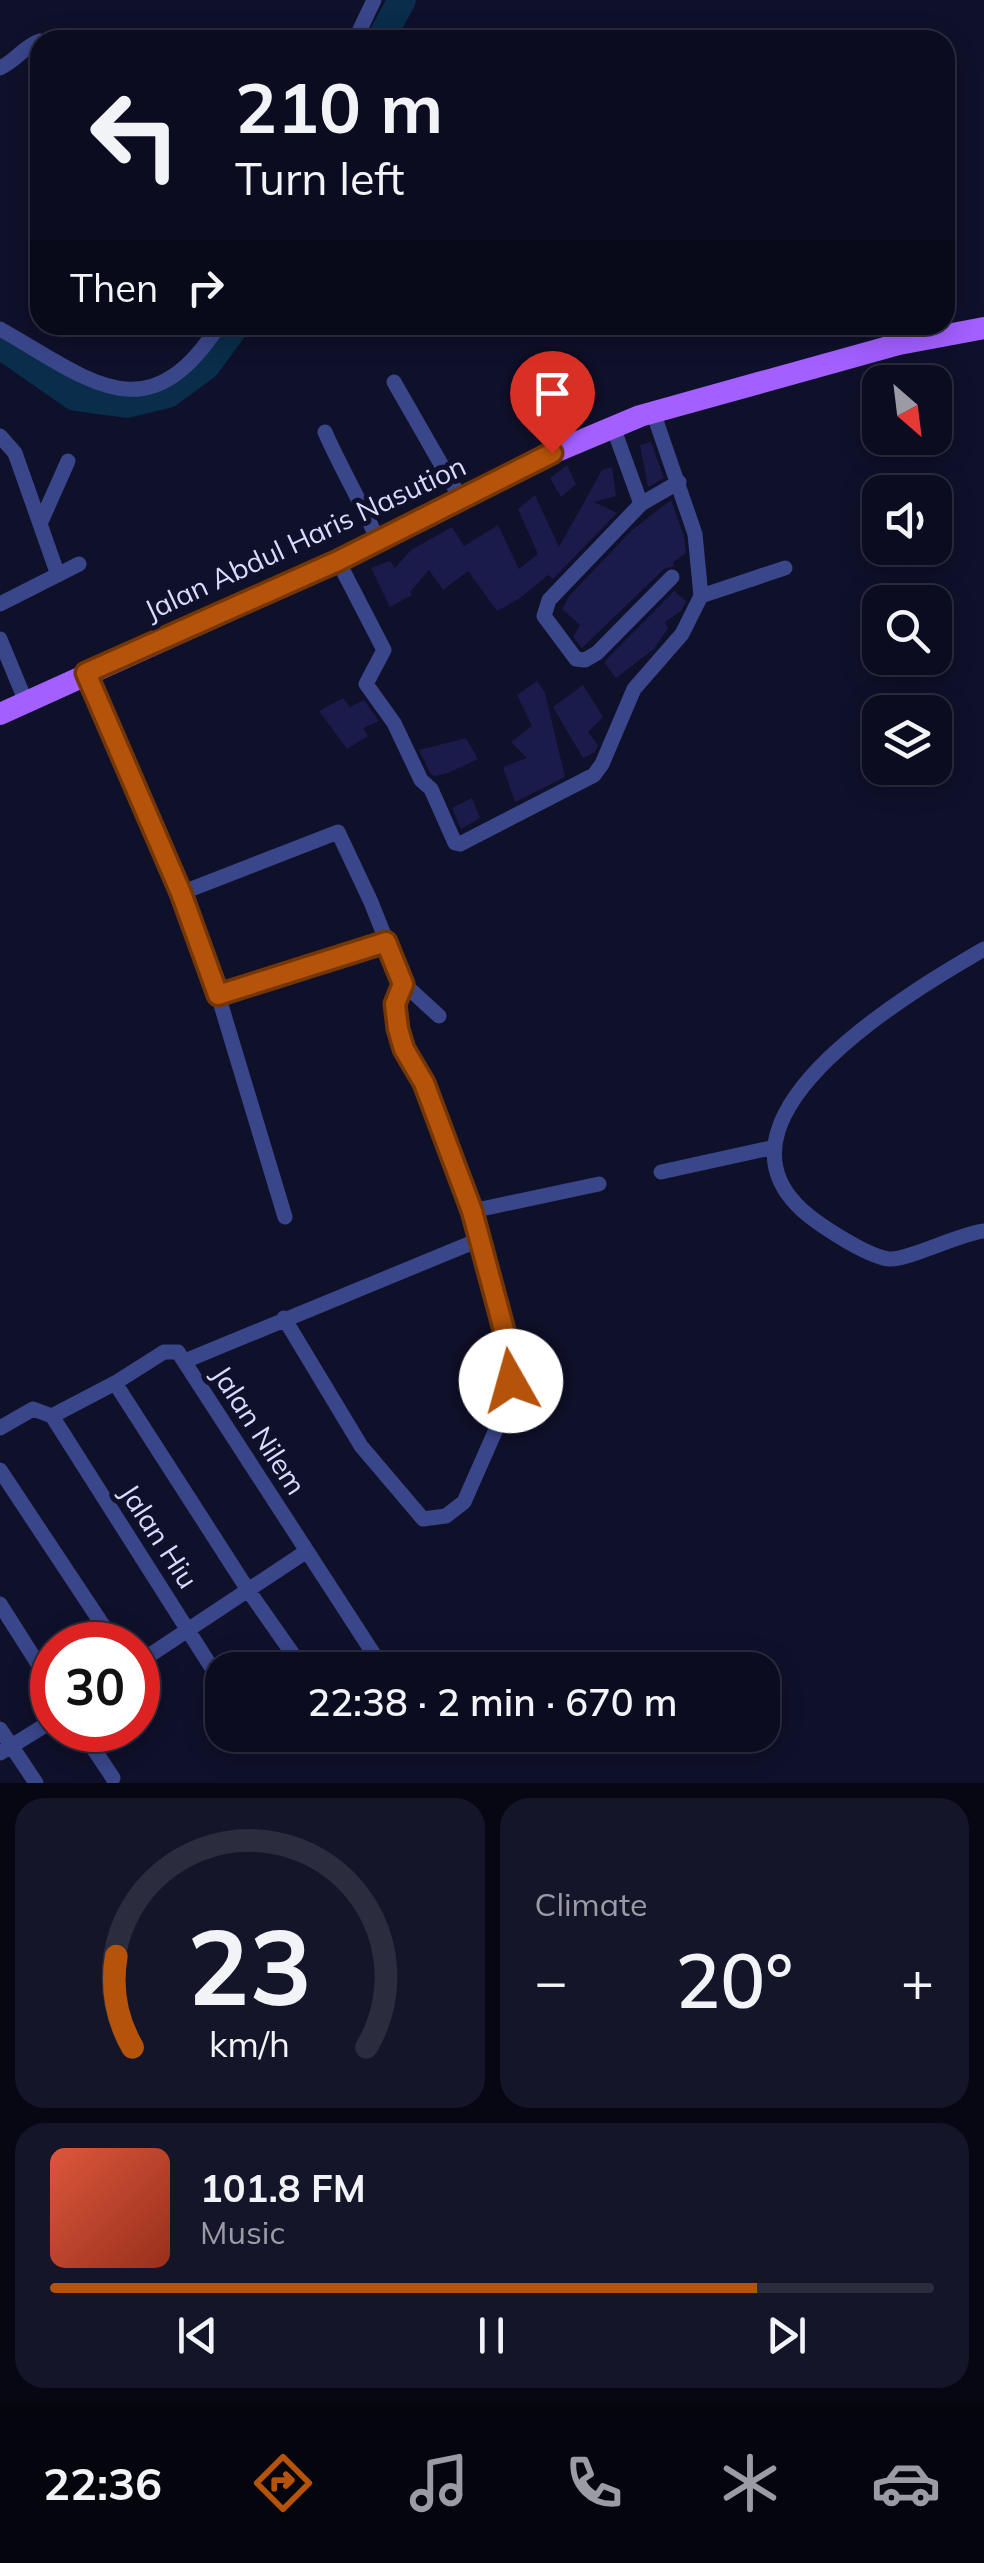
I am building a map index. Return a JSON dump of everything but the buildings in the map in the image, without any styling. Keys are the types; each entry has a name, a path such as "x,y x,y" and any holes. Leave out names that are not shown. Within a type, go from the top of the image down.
{"main road":[{"name":"Jalan Abdul Haris Nasution","path":"955,333 984,328"},
{"name":"Jalan Abdul Haris Nasution","path":"0,714 338,561 614,427 653,412 899,344 947,335"}],"street":[{"path":"360,30 374,0"},
{"path":"0,68 30,45"},
{"path":"0,329 101,385 129,391 174,377 212,335"},
{"path":"394,382 461,499"},
{"path":"338,561 384,650 366,684 394,723 458,844 594,775 634,689 682,634 702,596 695,534 653,412"},
{"path":"614,427 641,504"},
{"path":"324,432 342,471 358,493 378,541"},
{"path":"0,436 15,453 58,575"},
{"path":"40,524 68,461"},
{"path":"672,577 597,653 585,660 576,658 544,616 550,600 641,504 679,482"},
{"path":"0,604 79,564"},
{"path":"702,596 785,568"},
{"path":"0,639 26,702"},
{"path":"86,673 181,893 218,995 286,1217"},
{"path":"181,893 336,831 371,902 403,984 440,1016"},
{"path":"218,995 386,942"},
{"path":"984,948 917,988 814,1070 795,1100 775,1147 775,1164 782,1183 806,1215 886,1259 903,1258 962,1234 984,1231"},
{"path":"284,1318 350,1429 406,1502 423,1519 446,1516 464,1502 505,1409 511,1356 472,1211 424,1083 401,1039 395,1004 403,984"},
{"path":"660,1172 775,1147"},
{"path":"472,1211 599,1184"},
{"path":"185,1361 481,1238"},
{"name":"Jalan Nilem","path":"0,1428 34,1408 52,1416 164,1352 178,1352 372,1652"},
{"path":"115,1383 291,1652"},
{"name":"Jalan Hiu","path":"52,1416 205,1655"},
{"path":"0,1470 101,1622"},
{"path":"160,1649 307,1550"},
{"path":"0,1604 30,1651"},
{"path":"0,1729 6,1750 36,1783"},
{"path":"6,1750 30,1735"},
{"path":"96,1752 114,1778"}],"waterway":[{"path":"386,30 402,0"},
{"path":"0,345 75,397 127,404 168,394 206,366 229,335"}],"route":[{"path":"511,1381 511,1356 481,1238 424,1083 404,1049 398,1029 395,1004 403,984 386,942 218,995 181,893 86,673 338,561 552,453"}]}
